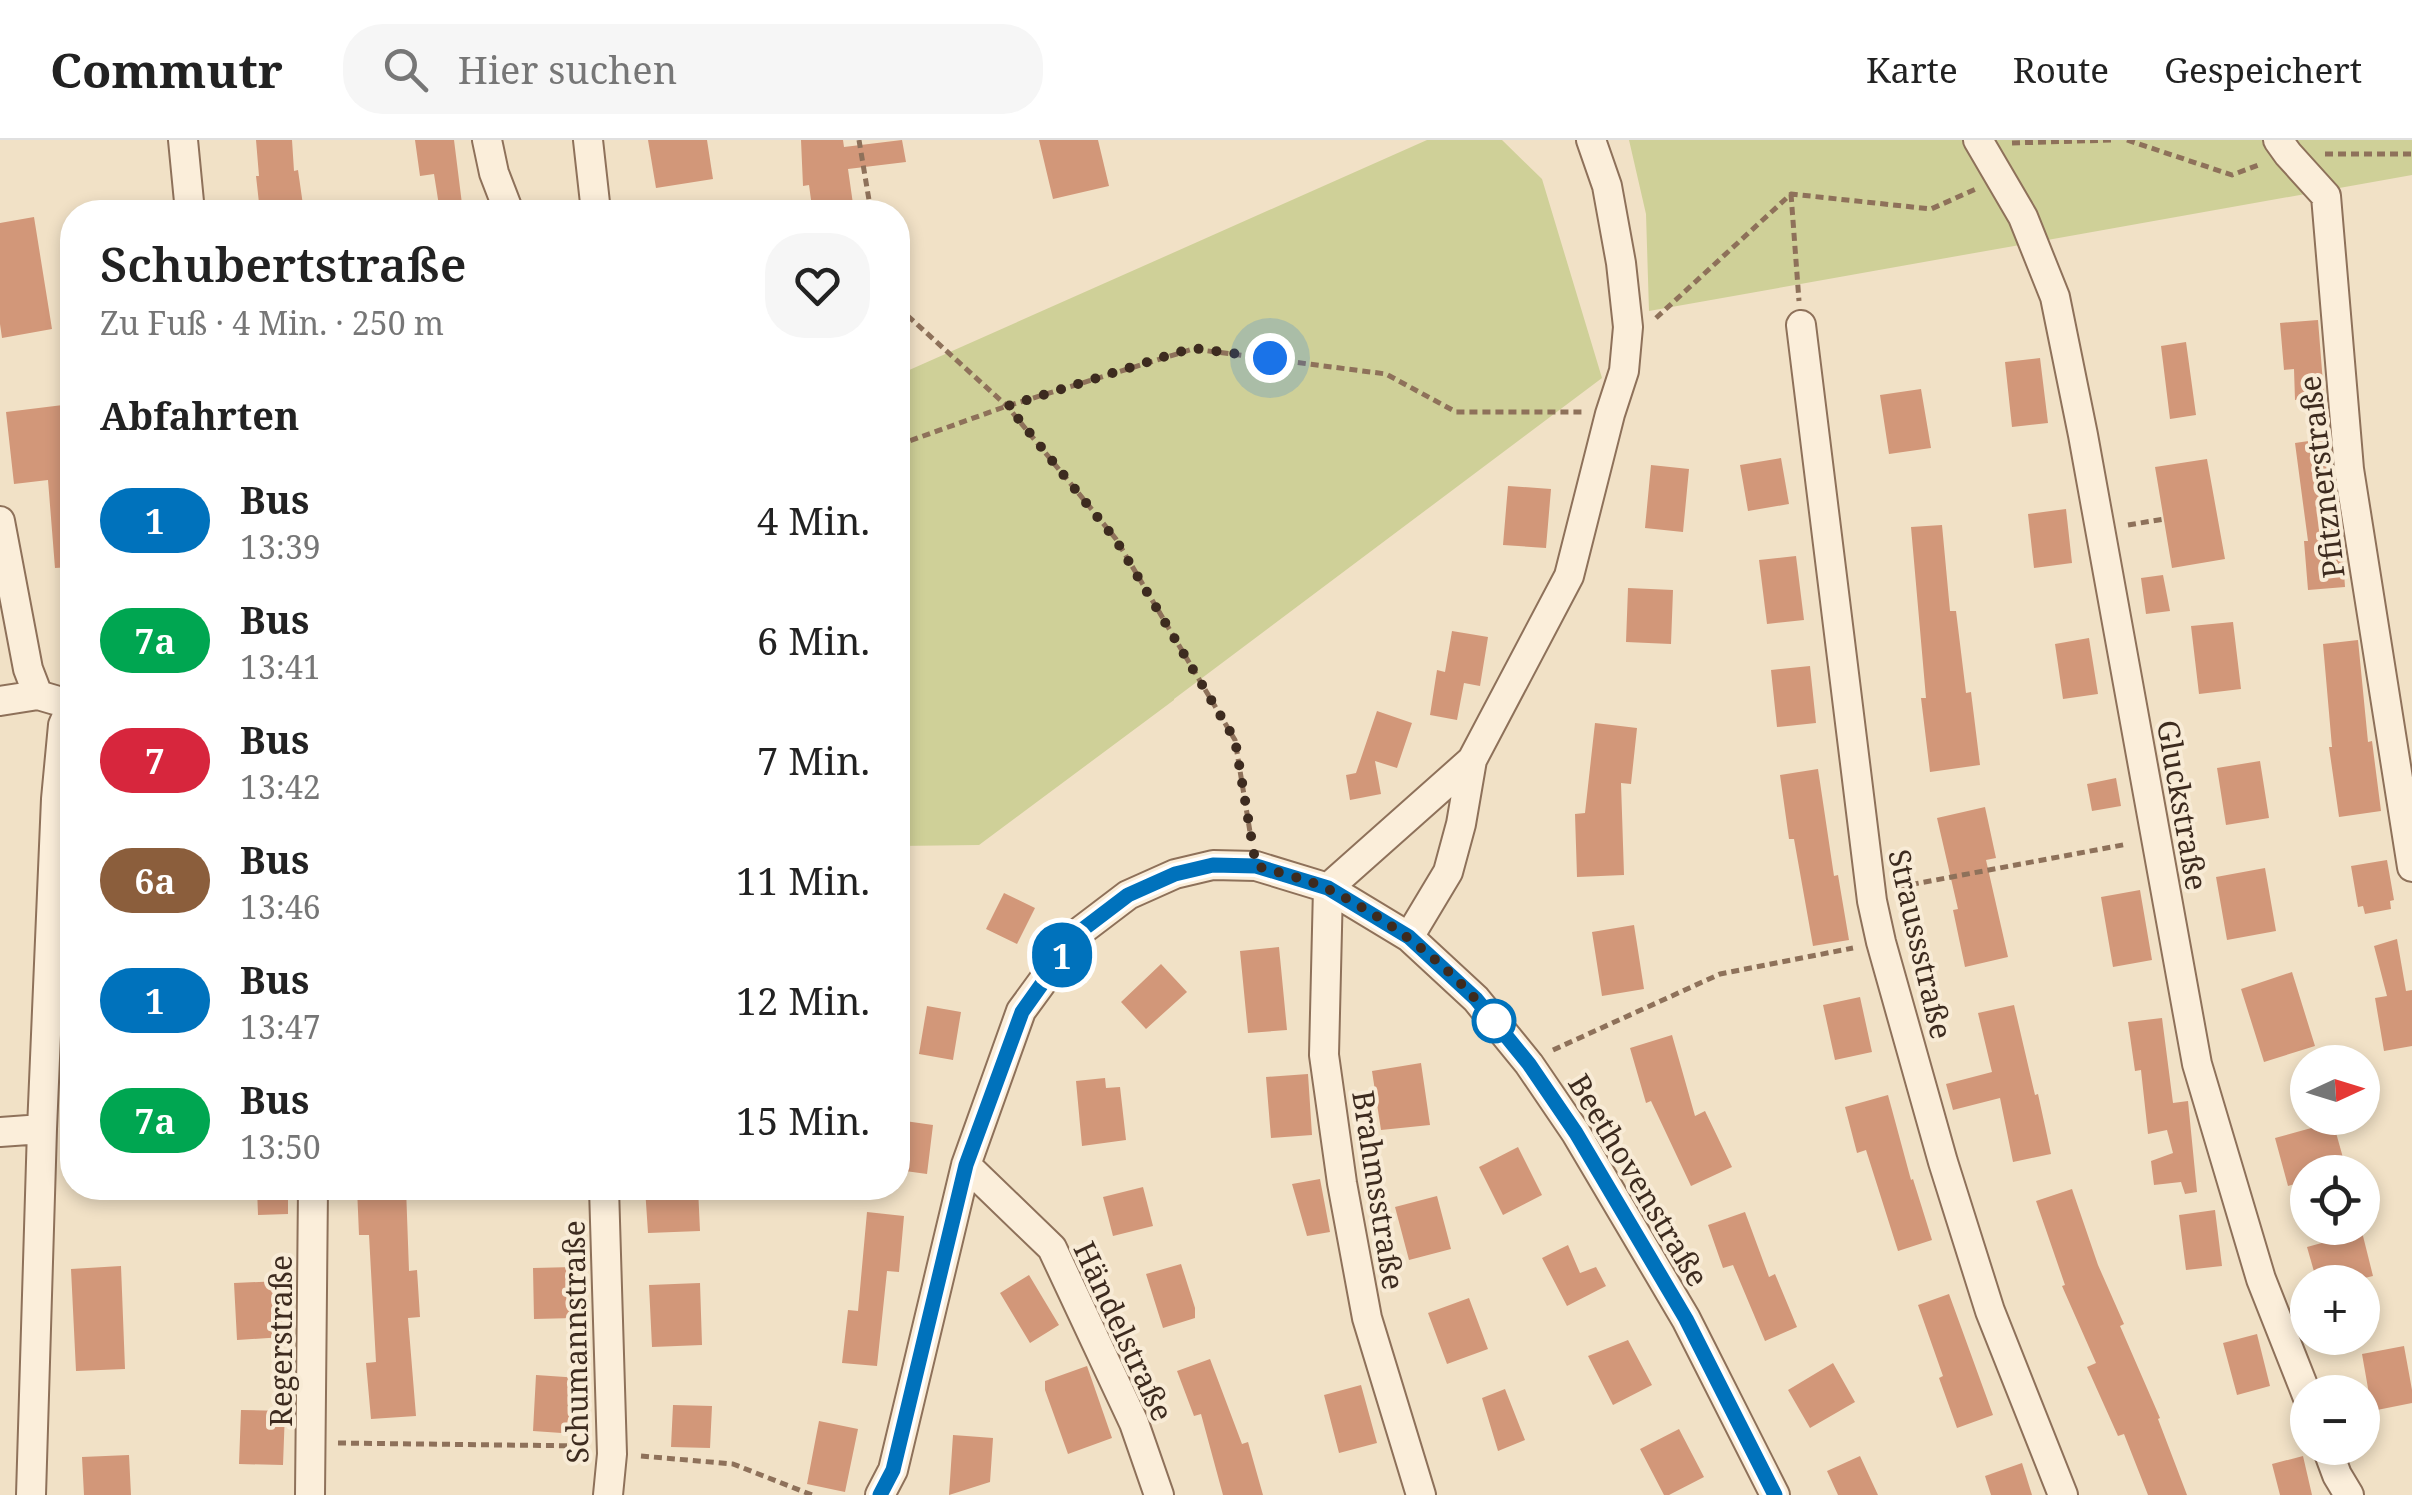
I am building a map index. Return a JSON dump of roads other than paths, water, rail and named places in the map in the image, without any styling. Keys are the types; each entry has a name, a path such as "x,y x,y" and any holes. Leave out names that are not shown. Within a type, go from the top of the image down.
{"street":[{"path":"183,140 189,200"},
{"path":"488,140 494,173 505,200"},
{"path":"588,140 595,200"},
{"path":"1409,937 1448,872 1472,760 1569,576 1624,371 1628,327 1621,262 1607,186 1592,140"},
{"name":"Pfitznerstraße","path":"2278,140 2326,196 2349,469 2412,867"},
{"name":"Gluckstraße","path":"1980,142 2024,217 2056,297 2197,1064 2261,1279 2299,1375"},
{"name":"Straussstraße","path":"1801,326 1875,915 1943,1162 1990,1311 2063,1495"},
{"path":"0,521 28,669 38,694"},
{"path":"0,701 38,694 60,701"},
{"path":"31,1495 42,1129 60,757"},
{"path":"1328,888 1472,760"},
{"name":"Beethovenstraße","path":"880,1495 893,1470 966,1165 1022,1012 1078,933 1128,895 1175,874 1213,865 1256,866 1328,888 1409,937 1476,999 1529,1064 1576,1133 1686,1319 1775,1495"},
{"name":"Brahmsstraße","path":"1328,888 1324,1055 1342,1183 1367,1318 1421,1495"},
{"path":"0,1132 42,1129"},
{"name":"Händelstraße","path":"966,1165 1052,1248 1134,1423 1159,1495"},
{"name":"Regerstraße","path":"310,1495 313,1200"},
{"name":"Schumannstraße","path":"604,1200 612,1454 608,1495"},
{"path":"2333,1465 2349,1495"}]}
